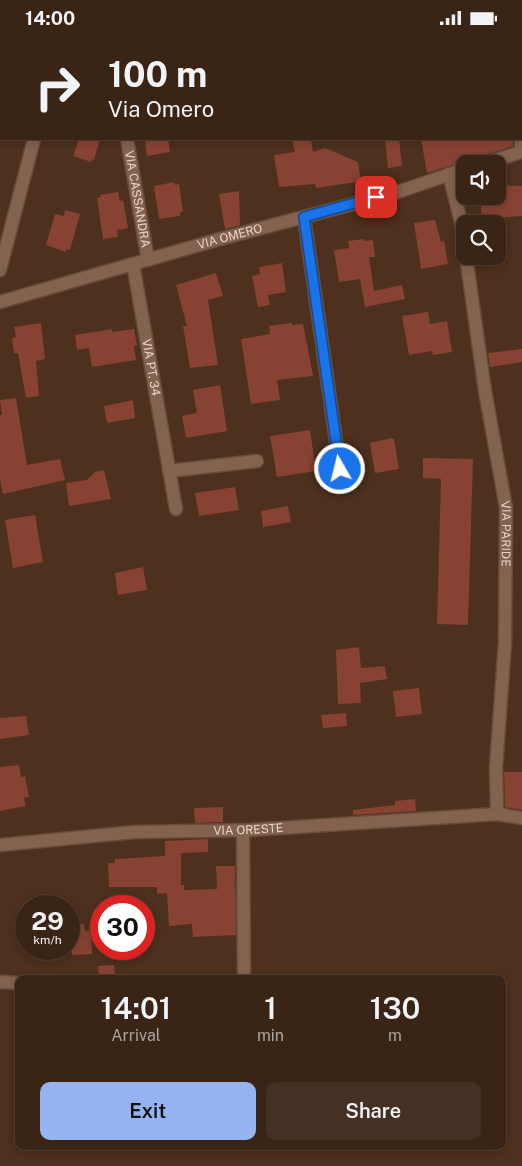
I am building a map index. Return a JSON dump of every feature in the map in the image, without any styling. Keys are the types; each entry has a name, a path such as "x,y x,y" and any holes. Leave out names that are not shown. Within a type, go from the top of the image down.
{"street":[{"path":"0,269 34,140"},
{"name":"VIA CASSANDRA","path":"127,140 148,260"},
{"path":"506,157 521,152 521,140"},
{"name":"VIA OMERO","path":"0,302 395,193 456,172"},
{"path":"304,217 340,469"},
{"name":"VIA PT. 34","path":"133,264 176,509"},
{"name":"VIA PARIDE","path":"467,265 485,391 506,508 504,642 496,767 497,814"},
{"path":"169,471 257,461"},
{"name":"VIA ORESTE","path":"0,845 135,832 243,831 497,814 522,818"},
{"path":"243,831 244,975"},
{"path":"0,983 15,983"}],"building":[{"path":"79,140 100,140 94,160 92,159 91,162 73,156"},
{"path":"148,140 168,140 170,152 147,156 145,142"},
{"path":"292,140 311,140 313,152 325,148 358,162 361,182 369,180 372,191 360,194 357,182 316,188 315,184 279,187 274,155 295,152"},
{"path":"385,140 399,140 402,166 388,168"},
{"path":"421,140 513,140 513,146 484,155 456,155 456,164 427,173"},
{"path":"174,182 175,185 179,184 183,212 180,212 180,216 159,219 154,186"},
{"path":"506,185 522,186 522,216 506,217 506,215 482,215 481,205 506,205"},
{"path":"239,191 240,225 225,229 219,194"},
{"path":"118,192 120,201 123,200 128,228 117,230 118,237 103,239 97,198 101,197 100,195"},
{"path":"65,210 80,214 70,250 66,249 66,252 46,245 55,214 64,216"},
{"path":"435,220 441,242 444,241 448,264 421,269 414,223"},
{"path":"364,239 364,241 373,240 375,257 369,257 374,291 402,285 405,299 365,307 360,279 339,282 334,250 349,248 348,241"},
{"path":"282,263 286,292 268,295 270,305 258,307 252,276 260,274 259,267"},
{"path":"216,273 223,296 208,300 218,365 190,368 183,326 187,326 176,285"},
{"path":"428,312 430,324 447,321 452,352 433,355 432,351 409,355 402,316"},
{"path":"41,323 45,359 36,361 39,396 26,398 18,353 14,353 12,338 16,337 14,327"},
{"path":"292,323 292,325 303,324 313,376 277,380 280,400 251,404 241,339 270,334 269,326"},
{"path":"112,329 112,332 134,329 137,345 134,346 136,360 92,367 89,348 77,350 75,335"},
{"path":"522,349 522,362 490,367 488,353"},
{"path":"220,385 227,431 186,438 182,416 197,413 193,390"},
{"path":"16,398 27,465 60,459 65,480 3,494 0,479 0,415 2,415 0,400"},
{"path":"133,400 135,418 107,423 104,406"},
{"path":"310,430 316,471 277,477 270,436"},
{"path":"394,439 399,469 375,473 370,443"},
{"path":"423,458 473,459 468,625 437,624 441,479 423,478"},
{"path":"104,470 111,499 69,506 66,483 87,480 95,472"},
{"path":"235,487 239,510 199,516 195,493"},
{"path":"288,506 291,522 263,527 261,511"},
{"path":"35,515 43,562 13,568 5,520"},
{"path":"143,567 147,590 118,595 115,573"},
{"path":"359,647 361,668 385,666 387,679 360,683 361,703 338,704 336,650"},
{"path":"419,688 422,714 396,717 393,691"},
{"path":"346,713 347,726 323,728 321,715"},
{"path":"26,716 29,735 0,739 0,718"},
{"path":"19,765 21,777 25,776 29,797 24,798 26,806 0,811 0,767"},
{"path":"504,772 522,772 522,810 505,807"},
{"path":"415,799 416,811 353,815 353,810 395,805 395,801"},
{"path":"223,807 223,822 195,823 194,808"},
{"path":"208,839 208,852 181,853 181,885 184,885 184,890 217,889 216,866 235,866 236,935 193,937 192,924 169,926 167,893 157,894 157,887 109,887 108,863 115,863 115,859 165,856 165,841"},
{"path":"80,924 84,924 85,931 90,930 90,954 80,955"},
{"path":"114,965 115,975 99,975 98,966"}],"route":[{"path":"340,469 304,217 376,197"}]}
